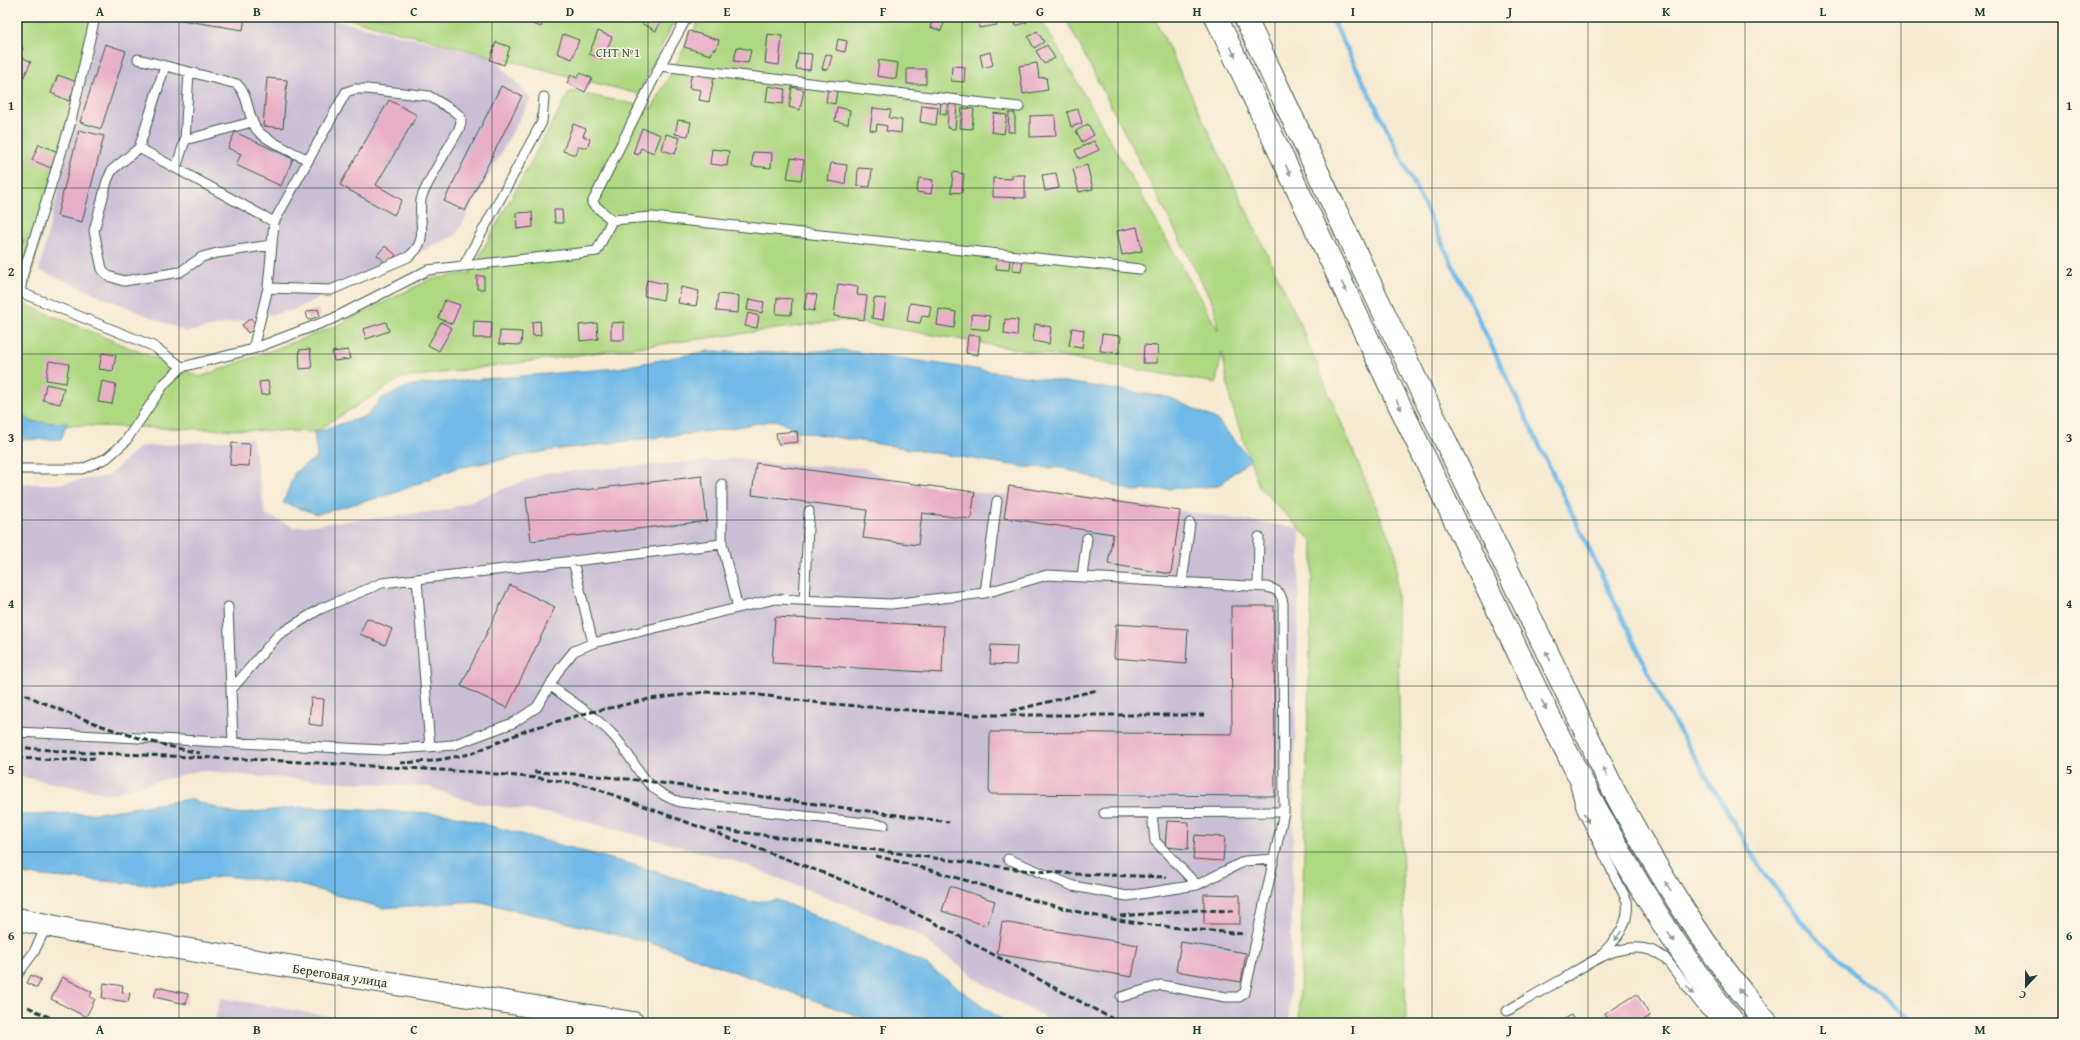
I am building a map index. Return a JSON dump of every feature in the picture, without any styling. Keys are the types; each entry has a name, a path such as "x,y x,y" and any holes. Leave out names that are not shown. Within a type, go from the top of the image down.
{"main road":[{"path":"1216,17 1372,348 1562,741 1614,844 1657,917 1712,995 1734,1023"},
{"path":"1245,17 1388,323 1615,793 1640,838 1701,937 1733,982 1767,1023"},
{"name":"Береговая улица","path":"17,919 632,1023"}],"lane":[{"path":"95,17 70,125 18,292 153,346 182,367"},
{"path":"687,17 660,66 592,203 612,220 652,217 1140,270"},
{"path":"138,59 237,84 245,95 252,122 259,133 308,160"},
{"path":"165,66 139,148 112,170 107,181 94,231 102,269 108,276 124,281 180,272 202,257 217,253 272,245"},
{"path":"660,66 1019,107"},
{"path":"176,168 185,140 189,72"},
{"path":"254,349 268,288 274,222 346,92 355,89 429,96 454,110 460,116 461,122 459,129 421,198 422,235 421,244 417,251 408,257 331,290 268,288"},
{"path":"464,265 542,122 544,97"},
{"path":"185,140 252,122"},
{"path":"139,148 274,222"},
{"path":"17,469 82,469 107,458 125,442 166,383 182,367 254,349 332,319 428,270 597,251 612,220"},
{"path":"722,484 722,544 738,608"},
{"path":"985,593 997,502"},
{"path":"804,600 809,511"},
{"path":"1182,582 1190,523"},
{"path":"1258,586 1259,537"},
{"path":"1082,577 1087,538"},
{"path":"231,690 278,635 320,609 382,583 722,544"},
{"path":"573,561 593,643"},
{"path":"17,732 384,750 453,745 513,723 537,707 551,686 561,667 574,651 593,643 775,599 891,604 985,593 1047,575 1258,586 1276,589 1281,594 1283,602 1284,812 1245,992 1239,997 1226,997 1161,985 1121,997"},
{"path":"417,579 430,747"},
{"path":"228,607 233,743"},
{"path":"551,686 611,732 650,786 666,797 680,802 884,825"},
{"path":"1562,741 1582,810 1627,901 1628,910 1626,921 1621,932 1600,956"},
{"path":"1104,813 1284,812"},
{"path":"1152,813 1155,841 1197,884"},
{"path":"1008,859 1073,886 1127,896 1197,884 1245,861 1274,859"},
{"path":"17,975 34,952 47,925"},
{"path":"1507,1011 1600,956 1632,948 1644,948 1659,953 1665,958 1705,1010 1720,1023"}],"shaded area":[{"path":"100,17 319,17 491,56 531,98 456,235 293,310 186,332 39,270"},
{"path":"252,438 265,514 294,527 447,510 546,473 743,458 756,463 865,468 896,482 975,492 1180,511 1300,528 1289,1023 1054,1023 982,983 914,932 738,862 561,815 475,803 429,787 262,777 201,770 110,794 17,776 17,484 57,484 108,476 139,447"},
{"path":"221,998 238,1001 370,1023 214,1023"}],"green space":[{"path":"17,17 96,17 29,284 17,280"},
{"name":"СНТ №1","path":"341,17 676,17 638,94"},
{"path":"701,17 1040,17 1218,330 1214,306 1065,17 1154,17 1297,317 1396,554 1406,1023 1299,1023 1313,542 1259,487 1231,403 1222,352 1216,383 845,320 402,378 314,432 17,424 17,301 200,377 336,326 431,279 470,273 570,91 652,108"}],"water":[{"path":"843,350 1168,397 1216,419 1251,459 1218,486 1134,491 1062,468 1024,467 797,431 776,420 720,430 553,450 457,468 392,494 317,514 283,503 295,472 317,457 314,432 367,416 382,398 412,385 618,368 708,351 772,353"},
{"path":"17,410 32,422 67,423 61,439 17,440"},
{"path":"190,799 235,814 301,807 448,814 644,868 750,902 778,900 924,963 1006,1023 870,1023 863,1018 663,946 477,901 383,908 296,884 225,876 165,886 17,874 17,815 98,813"}],"building":[{"path":"163,17 245,17 243,30"},
{"path":"530,17 545,17 541,27 528,22"},
{"path":"644,17 663,17 656,31 641,23"},
{"path":"934,17 946,17 941,31 930,27"},
{"path":"978,17 996,17 997,25 979,28"},
{"path":"1013,17 1025,17 1027,22 1016,26"},
{"path":"598,31 612,37 603,59 589,54"},
{"path":"689,31 719,40 716,50 713,49 711,55 684,47"},
{"path":"1037,31 1044,42 1034,48 1028,37"},
{"path":"563,34 579,40 572,59 557,53"},
{"path":"768,34 782,36 779,65 765,63"},
{"path":"838,39 847,41 845,52 836,50"},
{"path":"496,42 510,47 504,65 490,60"},
{"path":"105,44 126,51 101,129 80,122"},
{"path":"1047,45 1055,58 1044,64 1036,51"},
{"path":"17,46 23,48 20,56 31,62 19,87 17,86"},
{"path":"737,47 751,50 748,63 734,61"},
{"path":"990,52 993,65 983,68 980,55"},
{"path":"798,53 812,54 810,70 796,69"},
{"path":"826,54 832,56 828,70 822,69"},
{"path":"879,60 898,63 896,79 877,76"},
{"path":"1037,63 1039,78 1046,77 1048,90 1023,94 1019,66"},
{"path":"952,66 965,67 964,82 951,81"},
{"path":"907,69 926,69 926,84 907,84"},
{"path":"692,72 714,77 709,102 699,100 701,90 689,88"},
{"path":"580,73 592,78 585,92 567,83 571,75 577,78"},
{"path":"58,75 77,82 69,101 51,93"},
{"path":"267,78 287,80 283,128 263,126"},
{"path":"501,86 522,96 465,211 444,201"},
{"path":"768,86 785,89 783,104 766,102"},
{"path":"792,87 804,90 800,110 789,107"},
{"path":"828,88 837,90 835,104 826,102"},
{"path":"389,100 417,115 376,185 402,200 394,215 340,185"},
{"path":"941,101 947,102 946,115 940,114"},
{"path":"949,104 957,105 955,129 947,128"},
{"path":"922,105 938,107 936,125 920,122"},
{"path":"837,107 850,110 848,124 835,121"},
{"path":"873,108 891,110 889,118 902,120 901,133 886,131 887,126 877,124 876,131 870,130"},
{"path":"962,108 974,109 972,129 960,128"},
{"path":"1078,109 1082,123 1071,127 1067,112"},
{"path":"994,113 1007,115 1004,134 991,132"},
{"path":"1009,113 1015,113 1015,132 1008,132"},
{"path":"1055,115 1056,136 1030,137 1030,116"},
{"path":"678,120 691,122 688,136 675,134"},
{"path":"573,124 586,129 583,136 590,139 587,148 579,146 576,155 563,151"},
{"path":"1088,124 1094,135 1082,142 1076,131"},
{"path":"642,128 661,135 654,153 641,148 638,155 633,153"},
{"path":"79,130 104,136 82,222 57,216"},
{"path":"235,132 293,159 281,186 236,165 241,154 228,148"},
{"path":"666,134 680,138 675,154 662,150"},
{"path":"1094,141 1099,150 1079,159 1075,150"},
{"path":"39,144 58,152 51,168 32,160"},
{"path":"712,149 729,151 727,166 710,164"},
{"path":"753,152 772,153 771,168 752,166"},
{"path":"791,158 804,160 801,180 787,178"},
{"path":"831,163 847,165 845,184 828,181"},
{"path":"1087,165 1093,189 1079,192 1073,169"},
{"path":"858,168 872,169 870,187 857,186"},
{"path":"953,172 964,174 962,193 951,192"},
{"path":"1056,173 1059,188 1045,191 1042,175"},
{"path":"1012,175 1025,175 1025,198 993,197 993,178 1012,179"},
{"path":"919,178 933,180 931,194 916,192"},
{"path":"554,210 562,210 563,223 555,223"},
{"path":"532,212 533,227 517,229 516,213"},
{"path":"1137,227 1142,251 1122,255 1117,231"},
{"path":"17,235 24,238 17,255"},
{"path":"385,246 396,255 387,264 377,255"},
{"path":"997,257 1010,258 1009,270 996,269"},
{"path":"1014,258 1023,260 1021,272 1012,271"},
{"path":"477,276 484,276 484,289 477,289"},
{"path":"647,280 666,284 663,300 644,296"},
{"path":"838,284 858,287 857,295 867,296 864,320 834,316"},
{"path":"681,287 699,291 696,306 678,303"},
{"path":"807,293 817,295 814,311 804,309"},
{"path":"718,294 739,296 738,313 716,311"},
{"path":"777,298 792,299 791,315 776,314"},
{"path":"874,298 886,299 883,320 872,318"},
{"path":"749,299 764,302 762,313 747,310"},
{"path":"445,300 460,305 452,324 438,318"},
{"path":"910,303 931,306 929,317 922,316 920,323 907,321"},
{"path":"318,309 320,316 308,320 306,312"},
{"path":"939,309 956,312 954,328 937,325"},
{"path":"748,313 759,316 757,328 745,326"},
{"path":"972,314 990,316 989,330 970,328"},
{"path":"251,318 257,327 248,333 242,325"},
{"path":"1005,319 1018,320 1017,336 1004,334"},
{"path":"474,321 492,322 491,338 473,338"},
{"path":"540,321 541,335 533,336 532,322"},
{"path":"386,322 389,331 366,339 363,329"},
{"path":"441,322 452,328 439,351 428,345"},
{"path":"624,322 624,340 611,340 611,323"},
{"path":"597,323 598,339 580,341 579,325"},
{"path":"1035,324 1051,327 1049,344 1033,341"},
{"path":"1072,328 1084,330 1082,348 1069,346"},
{"path":"500,331 522,332 521,345 499,344"},
{"path":"1102,334 1121,336 1119,353 1100,351"},
{"path":"968,335 980,336 978,355 966,353"},
{"path":"1144,345 1158,346 1157,363 1143,363"},
{"path":"310,349 312,368 300,369 299,350"},
{"path":"348,350 350,359 334,361 332,352"},
{"path":"102,353 116,355 113,371 99,369"},
{"path":"49,361 69,364 66,383 46,380"},
{"path":"102,381 116,384 112,404 98,402"},
{"path":"268,381 270,394 261,395 259,382"},
{"path":"46,384 64,388 60,404 43,400"},
{"path":"797,431 798,442 778,444 776,433"},
{"path":"232,443 250,444 249,466 230,465"},
{"path":"756,463 975,492 971,519 922,513 918,545 863,538 867,510 752,495"},
{"path":"702,476 707,521 531,541 526,497"},
{"path":"1009,486 1180,511 1171,574 1108,564 1113,534 1004,518"},
{"path":"510,585 555,607 507,708 461,686"},
{"path":"1231,606 1274,606 1275,796 989,794 990,732 1232,734"},
{"path":"775,617 944,626 942,673 772,663"},
{"path":"367,618 392,629 385,645 360,634"},
{"path":"1116,624 1188,629 1186,664 1114,658"},
{"path":"991,645 1017,646 1016,665 990,664"},
{"path":"311,698 324,699 322,726 309,724"},
{"path":"1167,821 1189,822 1188,849 1165,847"},
{"path":"1195,835 1225,837 1223,861 1193,859"},
{"path":"950,886 995,901 987,926 942,911"},
{"path":"1204,894 1240,895 1240,924 1204,924"},
{"path":"1002,922 1138,945 1132,977 997,954"},
{"path":"1181,942 1246,953 1241,982 1176,971"},
{"path":"31,975 41,980 37,988 27,983"},
{"path":"62,977 92,992 90,997 95,999 86,1017 51,999"},
{"path":"104,983 123,986 122,992 130,993 128,1002 102,998"},
{"path":"157,987 188,994 186,1004 154,997"},
{"path":"1637,994 1650,1016 1639,1023 1610,1023 1605,1014"},
{"path":"1571,1015 1576,1023 1559,1023"}],"waterway":[{"path":"1331,17 1395,145 1665,707 1762,871 1806,927 1860,979 1917,1023"}],"railway":[{"path":"1011,711 1097,690"},
{"path":"17,691 107,728 153,742 200,753"},
{"path":"400,763 432,761 470,754 530,729 587,713 650,699 705,692 745,693 820,703 971,715 1205,715"},
{"path":"17,747 70,752 266,760 476,772 548,779 589,786 832,876 872,893 931,921 1120,1023"},
{"path":"17,758 63,760 96,758"},
{"path":"534,772 578,774 646,781 949,822"},
{"path":"718,829 1024,870 1076,874 1167,877"},
{"path":"876,856 1079,912 1161,926 1245,934"},
{"path":"1120,916 1198,910 1235,911"},
{"path":"28,1007 61,1023"}]}
